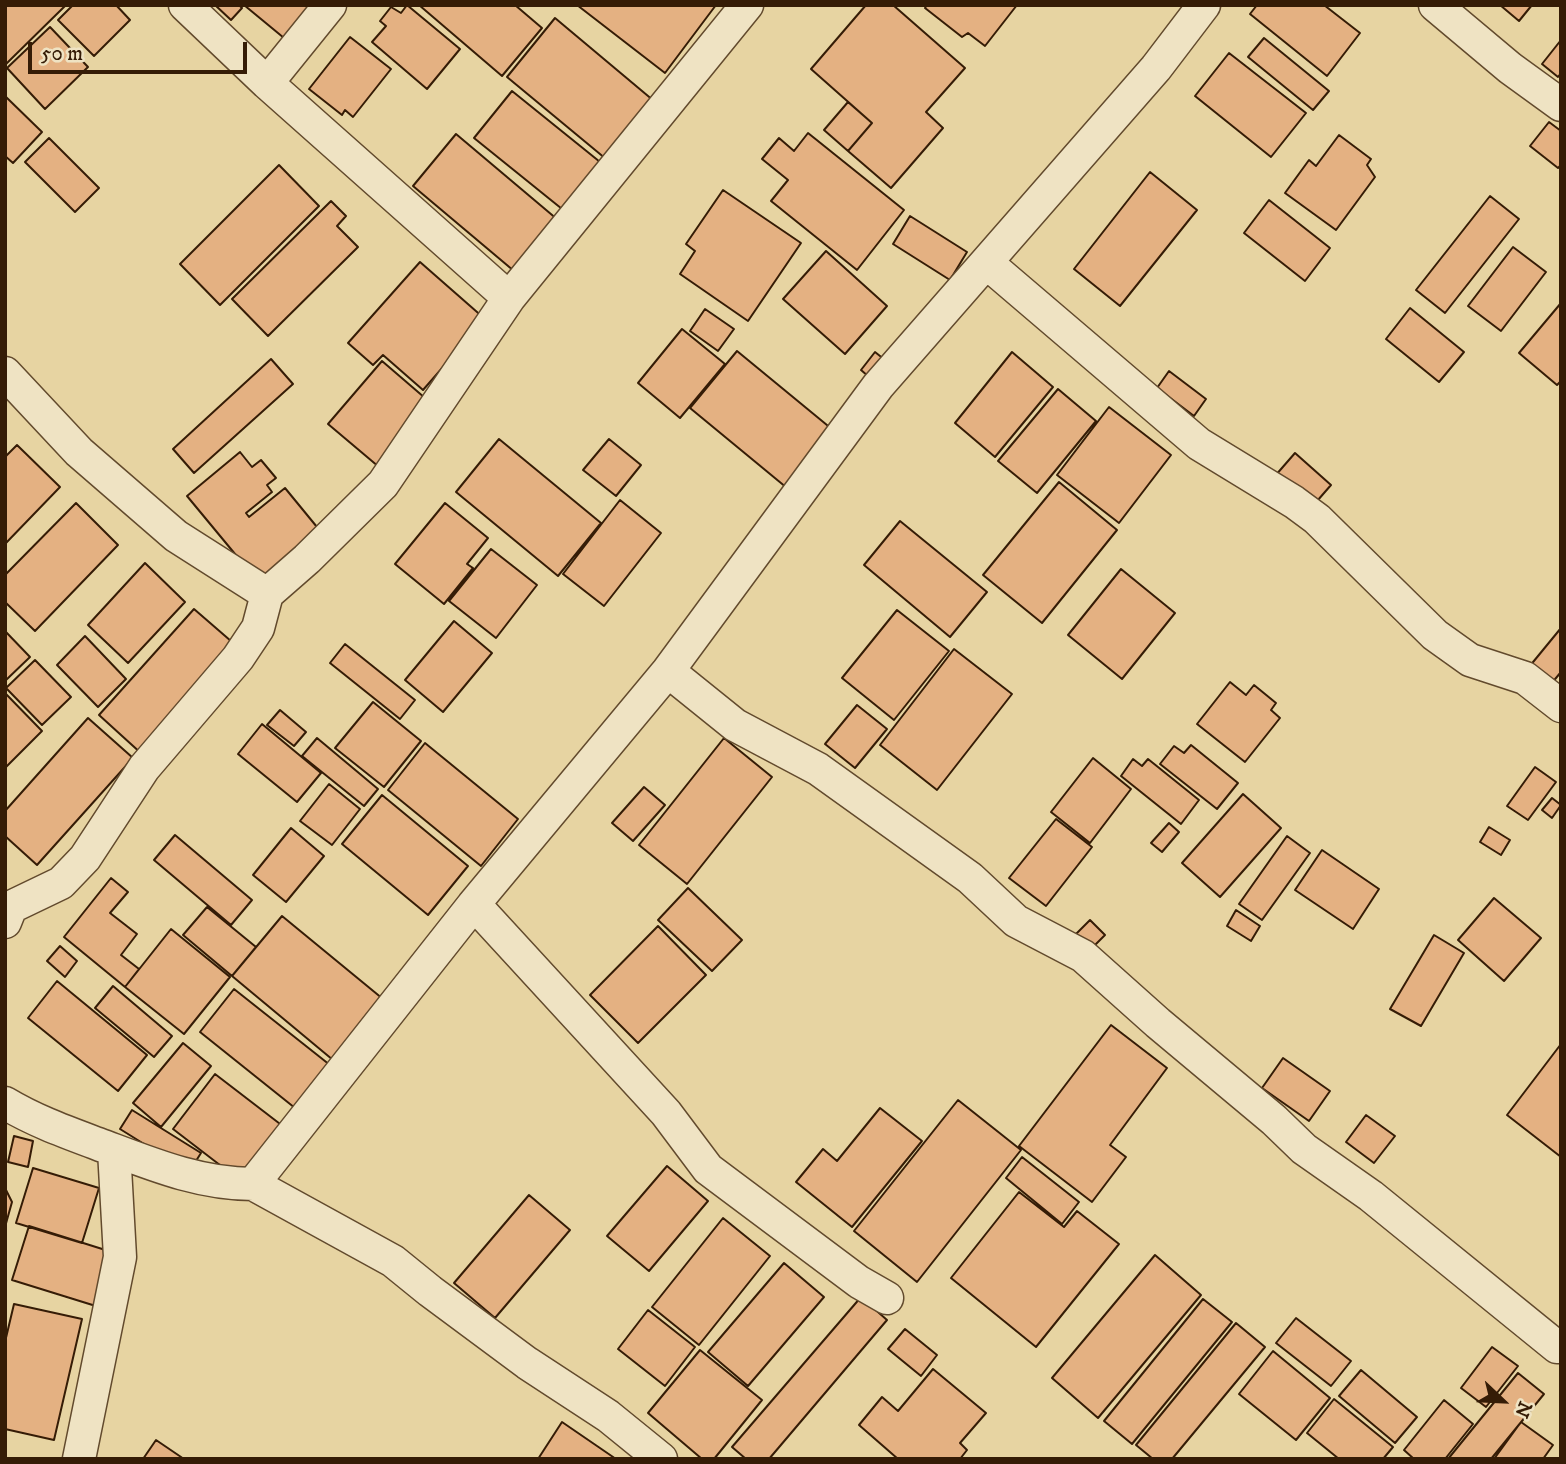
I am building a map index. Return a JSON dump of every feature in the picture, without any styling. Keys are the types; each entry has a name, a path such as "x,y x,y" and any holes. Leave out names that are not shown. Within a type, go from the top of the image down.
{"street":[{"path":"185,5 267,83 509,298"},
{"path":"267,83 330,5"},
{"path":"7,910 61,883 85,858 144,768 238,658 258,628 267,594 307,559 383,484 509,298 747,5"},
{"path":"253,1184 474,904 668,671 878,386 1156,68 1204,5"},
{"path":"1434,5 1510,68 1561,105"},
{"path":"987,263 1199,444 1317,519 1435,635 1470,660 1525,678 1561,706"},
{"path":"5,373 79,453 176,536 267,594"},
{"path":"668,671 735,725 818,769 970,878 1016,921 1083,956 1274,1120 1304,1149 1371,1196 1557,1348"},
{"path":"474,904 666,1113 708,1169 859,1282 887,1298"},
{"path":"5,1103 30,1118 171,1172 228,1184 253,1184 393,1261 527,1363 608,1416 661,1459"},
{"path":"79,1459 120,1257 114,1150"}],"building":[{"path":"5,5 66,5 5,65"},
{"path":"73,5 116,5 130,20 94,56 58,20"},
{"path":"215,5 239,5 242,8 231,20"},
{"path":"244,5 312,5 284,38"},
{"path":"407,5 460,49 427,89 372,42 386,26 380,21 391,7 401,13"},
{"path":"419,5 515,5 542,28 502,76"},
{"path":"577,5 716,5 665,73"},
{"path":"866,5 893,5 965,68 926,112 943,128 891,188 848,151 872,123 811,69"},
{"path":"927,5 1017,5 985,46 968,33 962,37 925,8"},
{"path":"1257,5 1324,5 1360,33 1327,76 1250,14"},
{"path":"1500,5 1532,5 1519,21"},
{"path":"555,18 654,101 606,159 507,77"},
{"path":"50,27 88,67 45,109 7,68"},
{"path":"350,37 391,69 353,117 345,110 342,115 309,89"},
{"path":"1264,38 1329,91 1313,110 1248,57"},
{"path":"1561,40 1561,73 1558,77 1542,64"},
{"path":"1229,53 1306,113 1271,157 1195,96"},
{"path":"512,91 605,166 567,213 474,138"},
{"path":"5,96 42,132 13,163 5,156"},
{"path":"848,102 872,123 848,151 824,130"},
{"path":"1549,122 1561,131 1561,165 1558,168 1530,146"},
{"path":"808,133 904,210 857,270 771,201 788,180 762,159 779,138 794,151"},
{"path":"456,134 558,220 514,271 413,186"},
{"path":"1339,135 1371,159 1367,165 1375,177 1336,230 1285,193 1309,160 1316,166"},
{"path":"49,138 99,188 75,212 25,162"},
{"path":"279,165 319,206 220,305 180,264"},
{"path":"1150,172 1197,210 1120,306 1074,269"},
{"path":"723,190 801,243 748,321 680,274 695,251 686,244"},
{"path":"1490,196 1519,219 1445,313 1416,290"},
{"path":"1269,200 1330,248 1305,281 1244,233"},
{"path":"331,201 346,216 337,226 358,247 268,336 232,299"},
{"path":"910,216 967,252 950,280 893,244"},
{"path":"1513,247 1546,272 1501,331 1468,306"},
{"path":"826,251 887,306 845,354 783,299"},
{"path":"420,262 485,319 423,390 383,355 373,365 348,343"},
{"path":"1561,303 1561,381 1557,385 1519,353"},
{"path":"1410,308 1464,352 1439,382 1386,339"},
{"path":"705,309 734,329 718,351 690,331"},
{"path":"682,329 725,364 680,418 638,383"},
{"path":"737,351 833,430 787,488 690,408"},
{"path":"875,352 890,364 876,383 861,370"},
{"path":"1012,352 1053,387 995,457 955,423"},
{"path":"271,359 293,384 194,473 173,449"},
{"path":"382,361 432,404 379,467 328,424"},
{"path":"1169,371 1206,399 1194,416 1157,388"},
{"path":"1058,389 1096,421 1037,493 998,461"},
{"path":"1109,407 1171,455 1119,523 1057,475"},
{"path":"499,439 601,523 558,576 456,492"},
{"path":"609,439 641,465 616,496 583,470"},
{"path":"17,445 60,487 5,544 5,457"},
{"path":"240,452 252,467 261,460 276,478 267,485 272,492 246,513 249,517 285,488 326,538 264,589 187,496"},
{"path":"1295,453 1331,485 1311,508 1275,476"},
{"path":"1059,482 1117,530 1042,623 983,575"},
{"path":"620,500 661,533 604,606 563,574"},
{"path":"76,503 118,545 35,631 5,602 5,575"},
{"path":"445,503 488,538 467,564 473,568 444,604 395,564"},
{"path":"900,521 987,592 950,637 864,565"},
{"path":"491,549 537,585 496,638 449,601"},
{"path":"145,563 185,602 128,663 88,625"},
{"path":"1121,569 1175,613 1122,679 1068,635"},
{"path":"194,609 239,648 143,755 99,715"},
{"path":"897,610 949,651 894,720 842,678"},
{"path":"454,621 492,653 443,712 405,680"},
{"path":"1561,628 1561,672 1551,684 1529,667"},
{"path":"5,631 30,657 5,681"},
{"path":"85,636 126,679 98,707 57,665"},
{"path":"345,644 415,700 400,719 330,663"},
{"path":"954,649 1012,694 937,790 880,745"},
{"path":"35,660 71,697 42,725 6,688"},
{"path":"1230,682 1246,695 1254,685 1276,703 1271,710 1280,718 1245,762 1197,724"},
{"path":"5,693 42,731 5,768"},
{"path":"373,702 421,741 384,787 335,748"},
{"path":"857,705 887,729 855,768 825,744"},
{"path":"280,710 306,732 294,746 267,725"},
{"path":"88,718 133,758 37,865 5,836 5,811"},
{"path":"262,724 321,773 297,802 238,754"},
{"path":"317,738 378,789 364,806 302,756"},
{"path":"724,738 772,777 687,884 639,845"},
{"path":"425,743 518,819 481,866 388,790"},
{"path":"1191,745 1238,783 1217,809 1160,764 1174,746 1184,753"},
{"path":"1093,758 1131,789 1090,843 1051,812"},
{"path":"1133,759 1142,766 1148,759 1199,800 1181,824 1121,776"},
{"path":"1535,767 1556,782 1528,820 1507,806"},
{"path":"329,784 360,809 332,845 300,821"},
{"path":"644,787 665,805 633,841 612,823"},
{"path":"1243,794 1281,828 1220,897 1182,863"},
{"path":"382,795 468,866 428,915 342,844"},
{"path":"1552,798 1561,805 1552,818 1542,810"},
{"path":"1056,819 1092,847 1046,906 1009,878"},
{"path":"1169,823 1179,832 1162,852 1151,843"},
{"path":"1489,827 1510,840 1501,855 1480,842"},
{"path":"291,828 324,856 286,902 253,875"},
{"path":"175,835 252,900 231,925 154,860"},
{"path":"1287,836 1310,853 1262,920 1239,904"},
{"path":"1322,850 1379,889 1353,929 1295,890"},
{"path":"111,878 128,892 110,913 137,934 121,955 139,969 125,987 64,937"},
{"path":"688,888 742,940 712,971 658,920"},
{"path":"1494,898 1541,938 1504,981 1458,940"},
{"path":"207,907 256,947 232,976 183,935"},
{"path":"1236,910 1260,926 1251,941 1227,926"},
{"path":"282,916 383,999 333,1060 232,976"},
{"path":"1090,920 1105,935 1088,952 1073,937"},
{"path":"658,926 706,975 638,1043 590,995"},
{"path":"171,929 230,977 184,1034 125,987"},
{"path":"1434,935 1464,953 1421,1026 1390,1009"},
{"path":"60,946 77,961 65,977 47,961"},
{"path":"57,981 147,1055 118,1091 28,1018"},
{"path":"113,986 172,1036 154,1057 95,1008"},
{"path":"234,989 335,1069 300,1112 200,1032"},
{"path":"1111,1025 1167,1068 1110,1145 1126,1157 1092,1202 1019,1146"},
{"path":"183,1043 211,1066 161,1127 133,1103"},
{"path":"1561,1044 1561,1157 1507,1115"},
{"path":"1283,1058 1330,1091 1309,1121 1262,1088"},
{"path":"215,1074 284,1127 242,1182 173,1129"},
{"path":"958,1100 1021,1150 917,1282 854,1231"},
{"path":"880,1108 922,1141 852,1227 796,1182 823,1149 837,1161"},
{"path":"132,1110 201,1153 189,1172 120,1129"},
{"path":"1366,1115 1395,1136 1374,1163 1346,1142"},
{"path":"14,1136 33,1141 28,1167 8,1162"},
{"path":"1022,1157 1079,1202 1062,1224 1006,1178"},
{"path":"667,1166 708,1201 649,1271 607,1236"},
{"path":"33,1168 99,1188 82,1243 16,1223"},
{"path":"5,1188 12,1202 5,1227"},
{"path":"1019,1192 1064,1227 1077,1211 1119,1244 1036,1347 951,1278"},
{"path":"529,1195 570,1230 495,1318 454,1283"},
{"path":"723,1218 770,1256 699,1345 652,1307"},
{"path":"29,1226 115,1253 99,1307 12,1280"},
{"path":"1155,1255 1201,1295 1098,1418 1052,1378"},
{"path":"784,1263 824,1297 748,1386 708,1352"},
{"path":"861,1297 887,1320 769,1459 746,1459 732,1447"},
{"path":"1203,1299 1232,1322 1132,1444 1104,1421"},
{"path":"14,1304 82,1319 54,1440 5,1429 5,1342"},
{"path":"648,1310 695,1347 665,1386 618,1349"},
{"path":"1296,1318 1351,1361 1331,1386 1276,1343"},
{"path":"1236,1323 1265,1347 1172,1459 1153,1459 1136,1445"},
{"path":"905,1329 937,1355 921,1376 888,1349"},
{"path":"1492,1347 1518,1366 1486,1407 1461,1388"},
{"path":"700,1350 762,1400 714,1459 702,1459 648,1413"},
{"path":"1273,1351 1330,1398 1296,1440 1239,1394"},
{"path":"933,1369 986,1413 960,1443 967,1450 960,1459 898,1459 859,1425 882,1397 898,1411"},
{"path":"1361,1370 1417,1417 1395,1443 1339,1396"},
{"path":"1518,1373 1544,1394 1491,1459 1448,1459"},
{"path":"1334,1399 1393,1447 1383,1459 1339,1459 1307,1433"},
{"path":"1444,1400 1473,1424 1445,1459 1414,1459 1404,1450"},
{"path":"562,1422 616,1459 538,1459"},
{"path":"1521,1422 1553,1445 1543,1459 1494,1459"},
{"path":"156,1440 184,1459 143,1459"}]}
